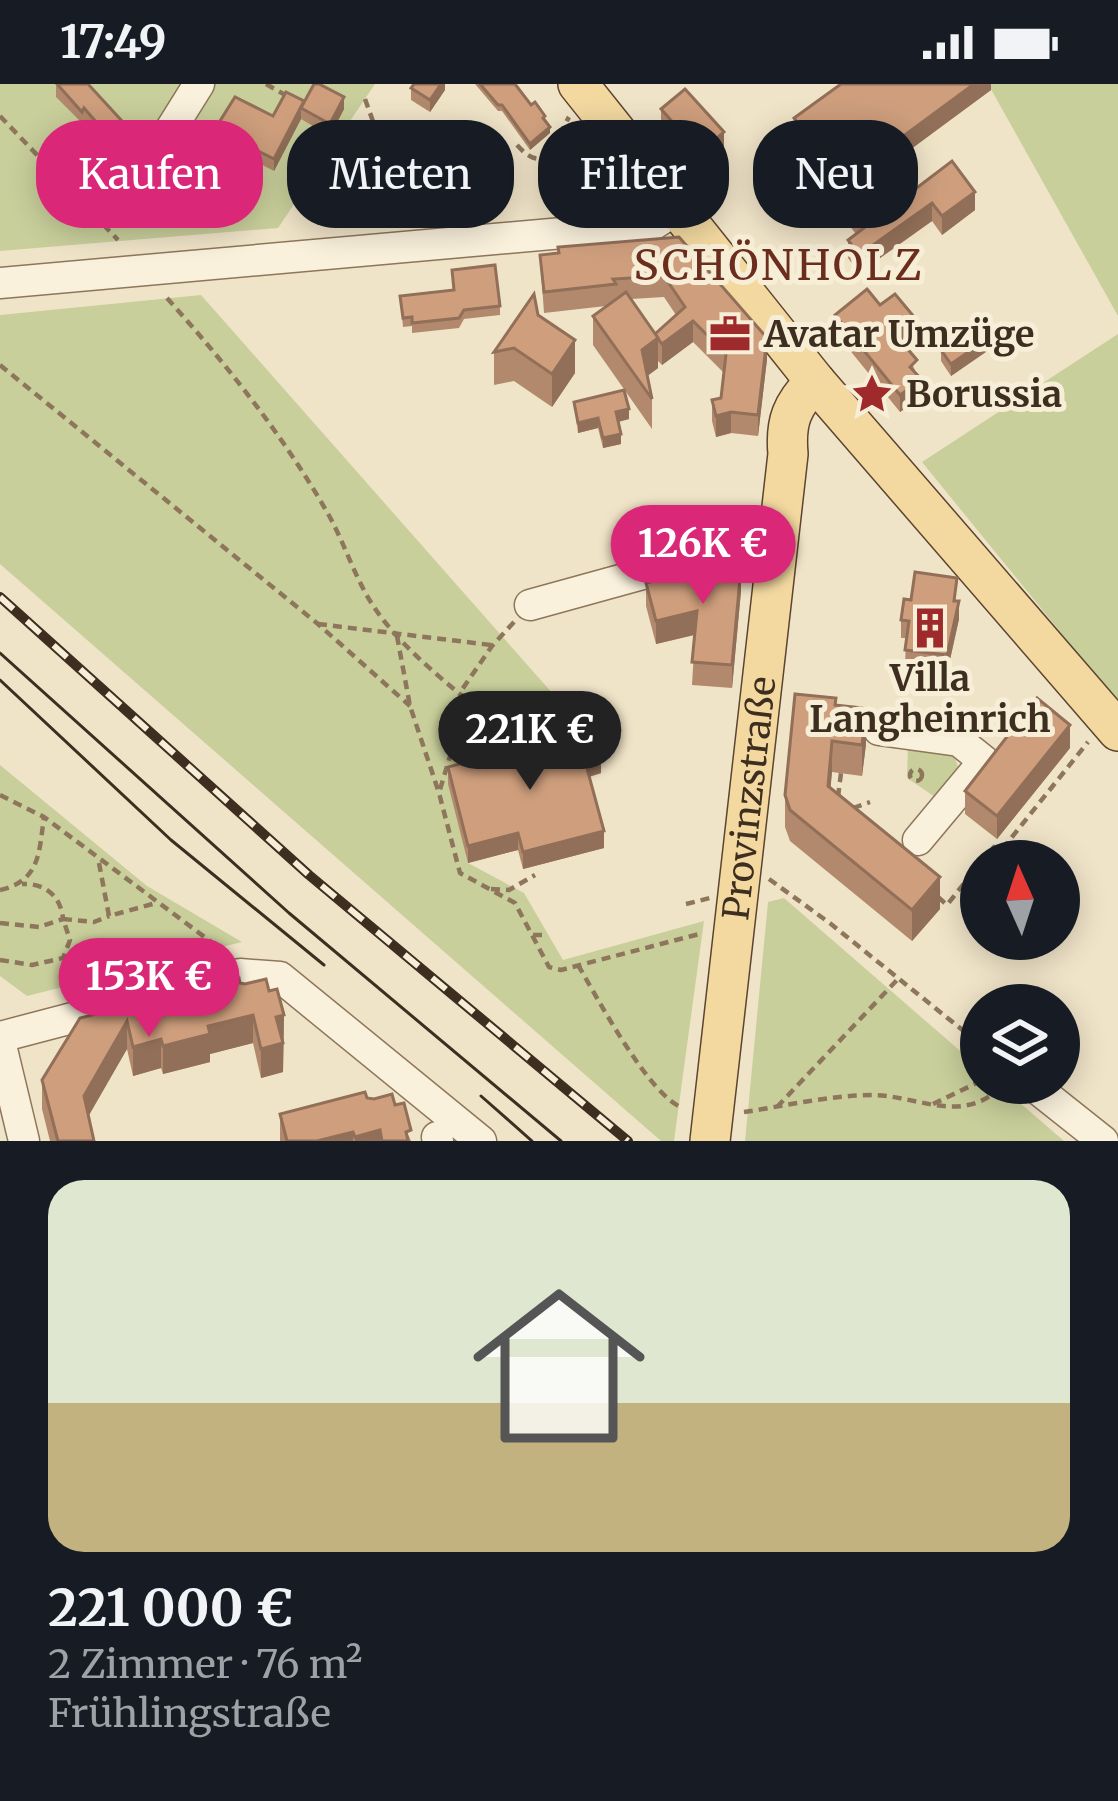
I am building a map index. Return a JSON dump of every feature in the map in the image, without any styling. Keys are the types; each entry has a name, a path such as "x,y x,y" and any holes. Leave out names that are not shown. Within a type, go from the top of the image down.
{"main road":[{"path":"695,228 1104,735"},
{"name":"Provinzstraße","path":"712,1121 788,454 785,430 792,407 824,391"}],"street":[{"path":"177,120 200,84"},
{"path":"0,284 619,228"},
{"path":"530,605 751,544 778,547"},
{"path":"879,730 959,741 984,761 918,840"},
{"path":"24,1141 0,1039 231,962 280,977 482,1141"},
{"path":"1056,1104 1103,1141"}],"path":[{"path":"266,84 294,100"},
{"path":"365,99 372,120"},
{"path":"517,145 527,157 550,154 564,133 576,99"},
{"path":"0,116 118,240"},
{"path":"0,130 11,128"},
{"path":"167,298 264,417 328,514 374,607 397,636 509,737"},
{"path":"0,365 318,624 410,706"},
{"path":"439,793 463,713 461,691 492,646 530,605"},
{"path":"318,624 492,646"},
{"path":"397,636 410,706 460,873 515,903 549,967 561,970 709,932"},
{"path":"1011,840 1104,735"},
{"path":"836,814 842,759"},
{"path":"0,795 44,817 231,962"},
{"path":"848,810 870,802"},
{"path":"22,884 39,854 44,817"},
{"path":"98,860 110,916"},
{"path":"489,889 509,890 535,875"},
{"path":"766,879 776,882 960,1028"},
{"path":"0,890 22,884 42,886 61,905 70,940 63,958 32,965 0,960"},
{"path":"929,891 947,904 960,888"},
{"path":"686,904 712,898"},
{"path":"0,923 39,927 63,919 94,922 156,902"},
{"path":"533,935 547,935"},
{"path":"578,965 614,1028 668,1103 712,1121 875,1095 928,1106 969,1104"},
{"path":"777,1107 898,979"},
{"path":"928,1106 960,1091"}],"green space":[{"path":"0,84 375,84 351,120 287,120 287,215 278,228 0,251"},
{"path":"988,84 1118,84 1118,316"},
{"path":"201,295 591,737 468,863 524,893 563,960 704,921 674,1141 661,1141 0,564 0,315"},
{"path":"1118,334 1118,703 922,462"},
{"path":"908,744 953,753 959,769 938,799 907,778"},
{"path":"0,765 147,886 242,942 27,996 0,976"},
{"path":"784,898 960,1051 960,1104 1021,1104 1064,1141 745,1141 768,902"}],"building":[{"path":"57,84 88,84 121,120 94,120 84,108 82,112"},
{"path":"314,84 344,97 332,120 301,108"},
{"path":"441,84 430,100 411,88"},
{"path":"480,84 515,84 531,105 535,102 545,116 538,120 538,137 530,144"},
{"path":"841,84 974,84 918,125 918,120 794,118"},
{"path":"685,89 713,120 671,120 661,109"},
{"path":"286,92 304,101 294,120 287,120 287,134 274,159 263,153 263,120 221,120 235,97 273,116"},
{"path":"952,161 975,192 942,216 932,203 918,213 918,187"},
{"path":"864,228 897,228 859,255 848,240"},
{"path":"679,237 767,338 758,415 731,412 716,416 712,400 721,398 726,354 693,321 662,344 658,339 655,334 685,307 664,276 613,279 616,284 544,292 540,255 559,253 558,247"},
{"path":"495,265 500,306 464,310 459,318 412,323 412,317 403,318 400,296 454,290 452,270"},
{"path":"867,289 880,305 895,294 915,318 894,333 917,360 910,367 922,380 900,395 835,315"},
{"path":"626,292 658,338 642,350 652,399 593,316"},
{"path":"534,294 538,315 575,340 552,374 514,348 494,352"},
{"path":"983,321 993,335 951,364 941,350"},
{"path":"624,390 629,409 616,412 621,434 603,438 598,418 578,423 574,402"},
{"path":"730,560 741,568 732,665 692,662 697,611 656,621 646,583"},
{"name":"Villa Langheinrich","path":"915,572 957,578 954,601 959,601 947,655 905,650 909,621 901,620 904,599 911,600"},
{"path":"795,694 836,698 835,705 862,708 866,713 862,745 832,741 828,786 940,877 912,910 790,810 785,795"},
{"path":"1037,698 1070,725 997,816 965,791"},
{"path":"594,729 601,757 585,761 604,831 523,852 518,833 468,846 448,767"},
{"path":"239,978 245,984 266,979 269,991 277,989 284,1015 276,1017 283,1043 261,1049 253,1015 208,1026 210,1034 163,1046 161,1039 133,1047 127,1021 84,1096 94,1141 58,1141 42,1080 80,1018"},
{"path":"365,1092 374,1099 392,1094 395,1105 404,1103 411,1130 406,1132 408,1141 382,1141 380,1130 355,1137 353,1132 317,1141 287,1141 280,1114"}],"tram line":[{"path":"0,653 289,913 561,1141"},
{"path":"0,680 171,840 324,965"},
{"path":"481,1096 532,1141"}],"railway":[{"path":"0,597 309,875 628,1141"}],"place":[{"name":"Avatar Umzüge","path":"730,334"},
{"name":"Borussia","path":"872,394"},
{"name":"Villa Langheinrich","path":"930,628"}],"district":[{"name":"SCHÖNHOLZ","path":"779,265"}]}
